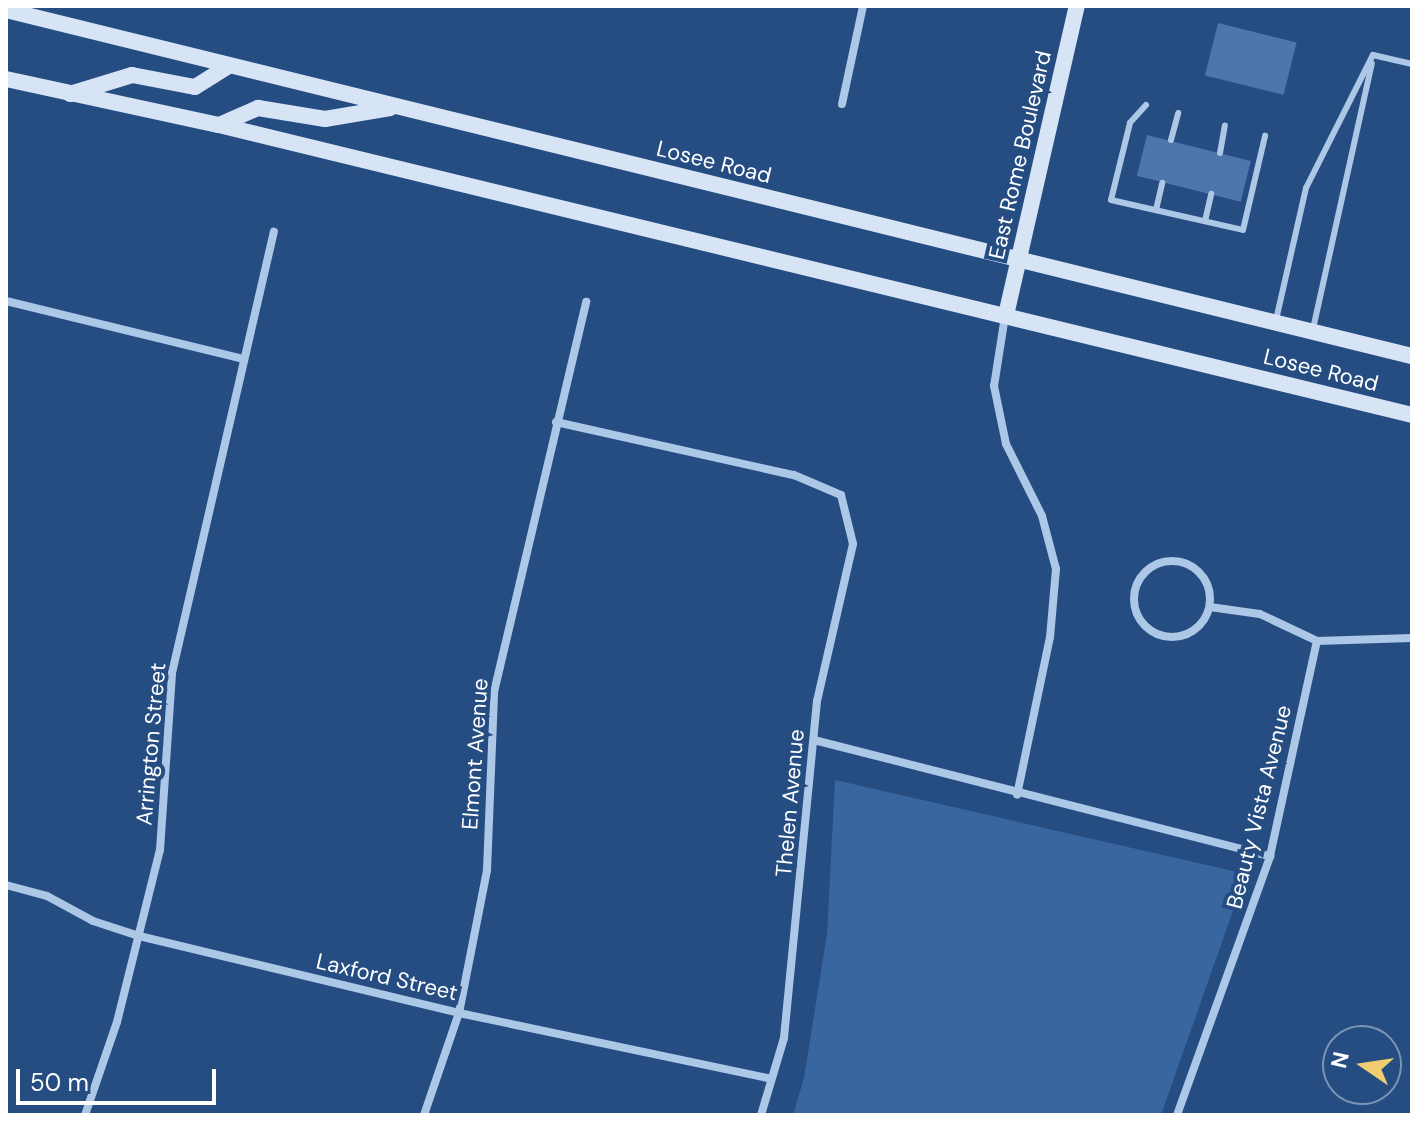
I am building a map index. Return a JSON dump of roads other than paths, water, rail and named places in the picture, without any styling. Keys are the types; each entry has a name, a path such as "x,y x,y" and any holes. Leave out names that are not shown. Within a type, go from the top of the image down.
{"main road":[{"name":"East Rome Boulevard","path":"1006,315 1077,6"},
{"name":"Losee Road","path":"6,10 1412,356"},
{"path":"69,94 132,75 195,87 229,66"},
{"name":"Losee Road","path":"6,79 219,125 1412,415"},
{"path":"219,125 258,108 325,119 396,107"}],"street":[{"path":"842,104 863,6"},
{"name":"Arrington Street","path":"85,1115 139,936 160,850 172,673 274,232"},
{"path":"6,301 244,359"},
{"name":"Elmont Avenue","path":"424,1115 459,1013 487,870 494,692 586,302"},
{"path":"1006,315 994,386 1006,444 1042,516 1056,569 1050,637 1017,795"},
{"name":"Thelen Avenue","path":"556,422 794,475 841,495 853,544 817,701 784,1038 768,1078 761,1115"},
{"path":"1177,561 1199,572 1210,607 1197,629 1186,636 1160,636 1140,621 1134,596 1143,574 1177,561"},
{"path":"1210,607 1260,614 1317,641 1412,638"},
{"name":"Beauty Vista Avenue","path":"1177,1115 1270,856 1317,641"},
{"path":"814,740 1017,795 1270,856"},
{"name":"Laxford Street","path":"6,885 47,896 93,921 139,936 459,1013 768,1078"}],"lane":[{"path":"1373,55 1412,64"},
{"path":"1275,322 1306,188 1373,55"},
{"path":"1312,332 1373,55"},
{"path":"1146,105 1130,123 1111,200 1243,230 1265,136"},
{"path":"1171,140 1178,113"},
{"path":"1220,153 1225,125"},
{"path":"1156,210 1162,183"},
{"path":"1205,221 1211,194"}]}
